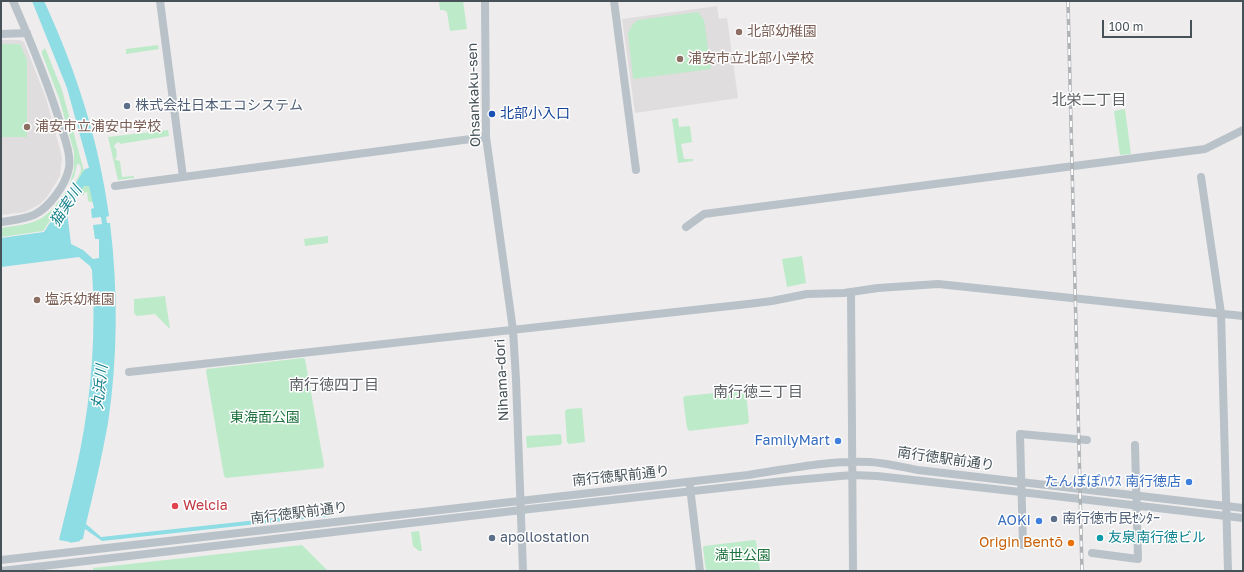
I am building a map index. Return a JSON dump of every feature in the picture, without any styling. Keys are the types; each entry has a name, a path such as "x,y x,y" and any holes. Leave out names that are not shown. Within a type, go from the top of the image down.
{"street":[{"path":"1,222 26,218 36,215 43,210 65,182 69,166 69,154 52,98 13,1"},
{"path":"160,1 183,177"},
{"name":"Ohsankaku-sen","path":"485,1 486,137 494,189"},
{"path":"614,1 636,170"},
{"path":"1,34 27,33"},
{"path":"686,227 704,214 1205,149 1243,130"},
{"path":"115,186 486,137"},
{"path":"1201,177 1221,313 1228,571"},
{"name":"Nihama-dori","path":"494,189 512,330 516,379 523,571"},
{"path":"129,372 764,302 807,294 851,292 878,288 938,284 1243,316"},
{"path":"851,292 853,571"},
{"path":"1023,545 1020,434 1087,440"},
{"path":"1092,554 1138,559 1135,445"},
{"name":"南行徳駅前通り","path":"1,560 689,482 807,466 852,462 881,463 918,470 1243,508"},
{"name":"南行徳駅前通り","path":"1,571 521,510 852,475 877,476 1243,518"},
{"path":"689,482 700,571"}],"shaded area":[{"name":"浦安市立北部小学校","path":"717,6 719,19 727,18 738,98 635,113 622,19"},
{"name":"浦安市立浦安中学校","path":"1,40 20,40 24,42 46,98 62,157 60,176 47,197 40,204 25,212 1,215"}],"green space":[{"path":"439,1 463,1 467,29 450,31 447,12 440,10"},
{"path":"698,12 704,20 711,69 633,79 628,33 633,24 638,20"},
{"path":"1,44 20,44 27,60 27,137 1,137"},
{"path":"158,45 159,49 126,54 126,49"},
{"path":"45,48 62,90 84,171 75,185 81,172 81,167 77,164 74,177 70,183 74,169 74,152 59,98 42,54 42,51"},
{"path":"1125,109 1131,154 1120,155 1114,111"},
{"path":"678,118 679,127 690,126 692,142 681,144 684,159 693,159 693,161 678,163 672,119"},
{"path":"168,130 169,136 120,144 119,142 115,144 114,148 116,148 117,157 115,158 116,160 120,161 122,177 134,176 134,178 118,180 108,137"},
{"path":"84,186 89,186 94,202 88,201 87,192 84,193 84,195 79,194"},
{"path":"67,190 69,192 43,231 1,237 1,228 32,222 46,215 53,209"},
{"path":"328,236 328,243 305,246 304,239"},
{"path":"802,256 806,283 787,287 782,259"},
{"path":"165,296 170,329 155,314 137,316 134,313 134,299"},
{"name":"東海面公園","path":"305,359 324,465 323,468 226,478 224,476 206,371 207,369"},
{"path":"746,391 749,422 747,424 689,431 687,428 683,398 685,396"},
{"path":"582,408 585,442 569,444 567,442 565,411 567,409"},
{"path":"561,434 562,443 560,445 527,448 526,436"},
{"path":"419,531 422,551 419,551 413,546 411,532"},
{"name":"満世公園","path":"756,541 760,571 706,571 704,546"},
{"path":"302,545 328,571 93,571 93,568"}],"water":[{"path":"32,1 44,1 56,27 85,106 105,188 109,216 106,217 107,223 110,223 113,248 116,298 114,373 108,423 86,524 101,537 331,512 331,516 102,541 85,529 83,539 80,540 74,570 63,571 70,542 59,540 73,484 88,406 94,316 92,270 90,266 79,257 1,267 1,238 44,232 85,169 89,168 67,88","holes":["84,186 89,186 94,208 91,209 92,218 101,217 102,224 93,225 95,239 99,239 99,258 93,259 83,250 71,244 67,211"]}],"pier":[{"path":"81,541 75,570 62,571 69,543"}],"railway":[{"path":"1068,1 1082,571"}],"place":[{"name":"北部幼稚園","path":"739,32"},
{"name":"浦安市立北部小学校","path":"680,59"},
{"name":"株式会社日本エコシステム","path":"127,106"},
{"name":"北部小入口","path":"492,114"},
{"name":"浦安市立浦安中学校","path":"27,127"},
{"name":"塩浜幼稚園","path":"37,300"},
{"name":"FamilyMart","path":"838,441"},
{"name":"たんぽぽﾊｳｽ 南行徳店","path":"1189,482"},
{"name":"Welcia","path":"175,506"},
{"name":"南行徳市民ｾﾝﾀｰ","path":"1054,519"},
{"name":"AOKI","path":"1039,521"},
{"name":"apollostation","path":"492,538"},
{"name":"友泉南行徳ビル","path":"1100,538"},
{"name":"Origin Bentō","path":"1071,543"}],"district":[{"name":"北栄二丁目","path":"1089,100"},
{"name":"南行徳四丁目","path":"334,385"},
{"name":"南行徳三丁目","path":"758,392"}],"water label":[{"name":"猫実川","path":"66,206"},
{"name":"丸浜川","path":"100,387"}]}
